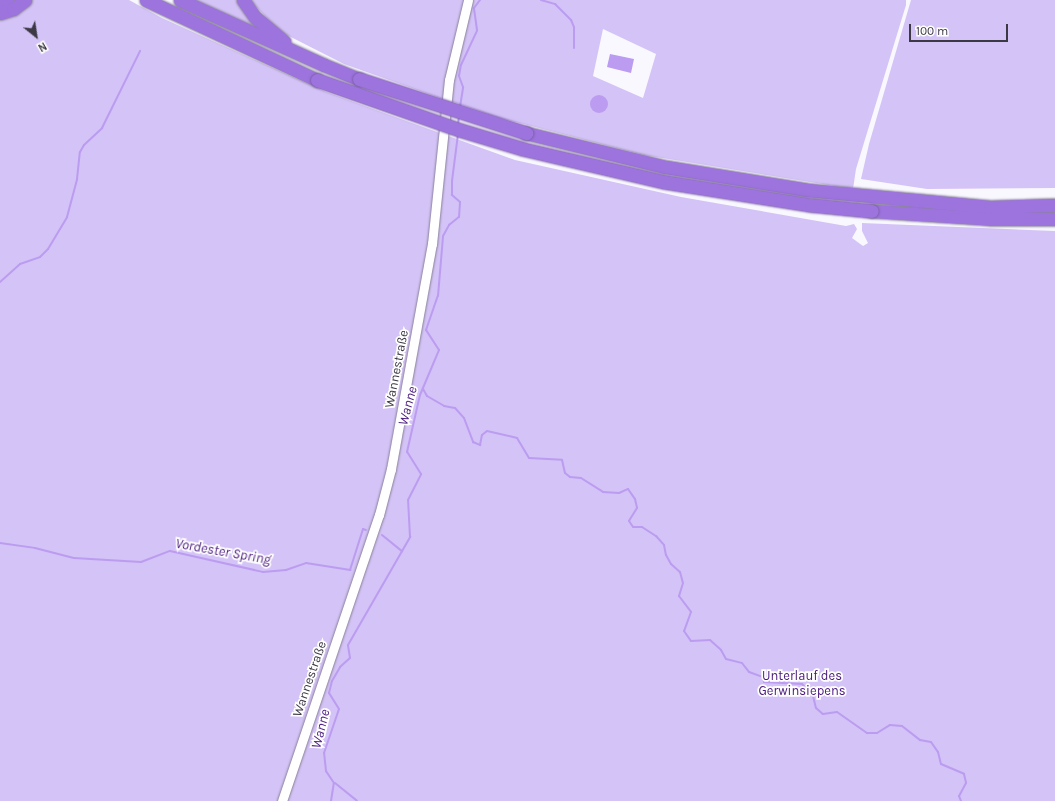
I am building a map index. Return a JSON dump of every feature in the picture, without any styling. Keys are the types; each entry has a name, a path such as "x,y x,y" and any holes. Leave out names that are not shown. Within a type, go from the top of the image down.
{"highway":[{"path":"0,4 7,0"},
{"path":"0,13 13,10 25,0"},
{"path":"146,0 317,80 460,130 553,156 665,182 812,205 872,211 991,219 1055,219"},
{"path":"180,0 323,65 526,134 666,167 808,190 873,197 990,207 1055,205"},
{"path":"243,0 255,17 273,33 323,65"}],"street":[{"name":"Wannestraße","path":"282,801 379,515 389,476 424,299 432,244 449,80 468,0"}],"green space":[{"name":"Unterlauf des Gerwinsiepens","path":"31,0 129,0 162,18 326,92 515,160 681,197 846,226 854,224 857,229 852,238 863,246 868,243 862,231 862,223 1055,231 1055,801 0,801 0,17"},
{"path":"192,0 240,0 270,34"},
{"path":"250,0 464,0 443,99 344,64 279,31"},
{"path":"472,0 906,0 906,5 856,169 853,189 644,155 500,118 448,100","holes":["603,29 656,54 643,98 593,76"]},
{"path":"911,0 1055,0 1055,188 927,189 861,179 869,144"}],"shaded area":[{"path":"610,54 634,59 631,73 607,67"},
{"path":"599,95 605,98 608,104 605,110 599,113 593,110 590,104 593,98"}],"waterway":[{"name":"Wanne","path":"460,107 463,87 459,76 461,65 477,30 474,8 480,0"},
{"path":"541,0 555,4 571,20 574,27 574,48"},
{"path":"0,282 20,264 40,257 48,249 67,217 77,179 80,152 84,145 102,128 140,51"},
{"name":"Wanne","path":"458,125 459,116"},
{"name":"Wanne","path":"331,801 334,783 326,771 324,753 339,709 329,693 332,681 340,667 350,658 348,645 410,537 408,500 421,474 407,452 420,395 439,350 426,330 438,296 443,236 449,225 459,217 460,202 452,195 452,181 458,134"},
{"path":"423,389 427,396 444,406 455,408 464,418 473,442 480,445 482,435 487,431 517,438 529,458 562,460 565,473 570,477 581,478 603,492 619,493 628,489 635,499 637,508 629,521 633,527 642,527 656,536 664,545 666,555 671,564 680,572 683,583 679,596 691,612 684,631 691,641 710,640 721,650 726,659 742,663 749,672 763,677 764,682 802,684 813,696 816,708 823,714 837,712 867,733 877,733 890,725 902,726 920,740 931,742 938,752 941,764 964,774 966,783 959,796 961,801"},
{"name":"Vordester Spring","path":"0,543 35,548 74,558 141,562 170,551 263,572 286,570 306,563 350,570 363,529 366,530"},
{"name":"Vordester Spring","path":"382,535 402,551"},
{"path":"335,783 357,801"}]}
